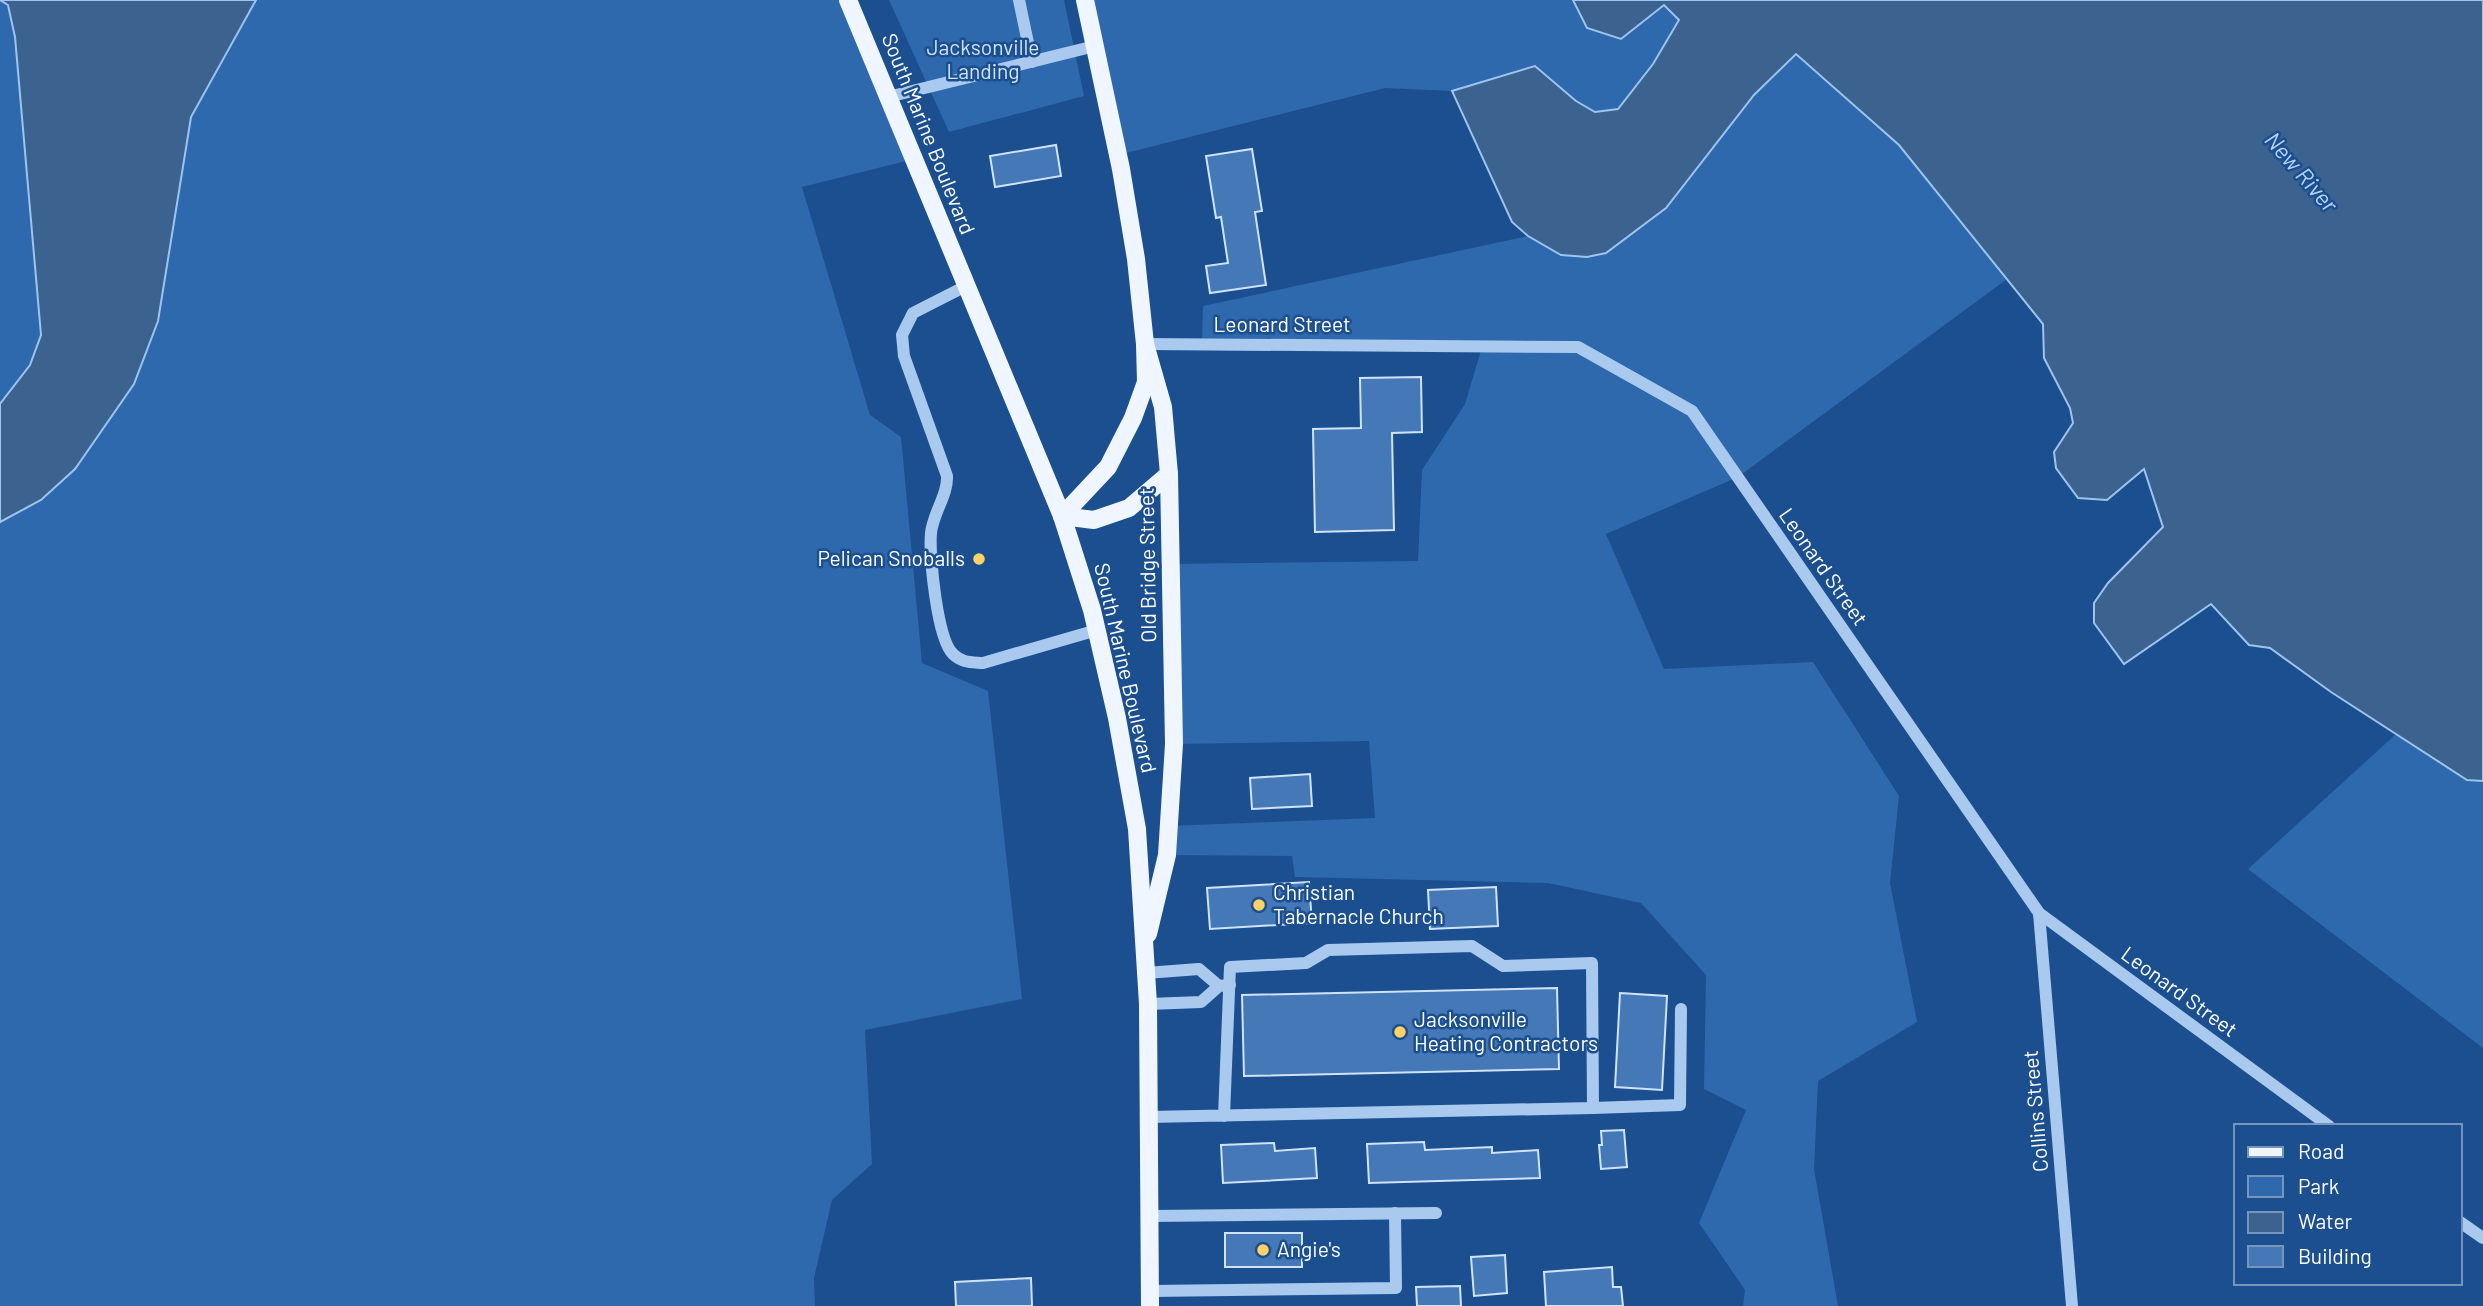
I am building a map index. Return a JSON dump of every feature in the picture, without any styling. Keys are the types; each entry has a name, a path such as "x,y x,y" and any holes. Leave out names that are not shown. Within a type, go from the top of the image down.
{"main road":[{"name":"South Marine Boulevard","path":"848,0 1062,516 1097,630 1118,718 1137,829 1148,1004 1150,1298"},
{"name":"Old Bridge Street","path":"1062,516 1108,467 1133,418 1146,382 1136,259 1121,169 1085,0"},
{"name":"Old Bridge Street","path":"1143,954 1167,855 1174,744 1169,474 1163,407 1145,344"},
{"path":"1062,516 1094,520 1129,508 1169,474"}],"street":[{"path":"1019,0 1032,62"},
{"path":"888,97 1095,46"},
{"path":"966,286 913,313 902,335 904,356 947,475 947,485 931,531 931,558 940,621 951,652 964,662 983,663 1097,630"},
{"name":"Leonard Street","path":"1145,344 1578,347 1692,411 2039,913 2326,1124"},
{"name":"Collins Street","path":"2039,913 2072,1306"},
{"path":"1224,1116 1224,986 1230,967 1306,963 1328,950 1472,946 1503,965 1592,963 1593,1108"},
{"path":"1146,973 1199,969 1224,986"},
{"path":"1148,1004 1201,1002 1224,986"},
{"path":"1148,1117 1680,1105 1681,1009"},
{"path":"1150,1298 1396,1288 1395,1213"},
{"path":"1150,1216 1436,1213"},
{"path":"2462,1223 2483,1238"}],"green space":[{"path":"256,0 848,0 914,159 802,187 870,415 901,437 922,663 988,691 1022,999 865,1030 872,1164 832,1200 814,1278 815,1306 0,1306 0,522 41,500 158,321 191,117"},
{"name":"Jacksonville Landing","path":"889,0 1064,0 1084,96 949,132"},
{"path":"1085,0 1573,0 1587,28 1664,4 1680,20 1653,64 1619,109 1595,112 1576,101 1535,66 1452,91 1385,88 1118,155"},
{"path":"0,1 8,5 15,37 41,335 30,365 0,404"},
{"path":"1795,54 1899,145 2007,279 1738,477 1606,534 1664,669 1813,662 1899,796 1890,883 1917,1022 1818,1081 1814,1169 1838,1306 1743,1306 1745,1290 1699,1223 1746,1110 1704,1089 1706,975 1641,903 1548,883 1295,877 1292,856 1167,855 1169,826 1375,818 1369,741 1174,744 1170,564 1418,561 1422,470 1465,404 1482,347 1202,344 1203,306 1528,236 1561,255 1754,95"},
{"path":"2396,734 2467,780 2483,781 2483,1048 2248,869"}],"water":[{"path":"0,0 256,0 191,117 158,321 134,384 75,469 41,500 0,522 0,404 30,365 41,335 15,37 8,5"},
{"name":"New River","path":"1573,0 2483,0 2483,781 2467,780 2331,692 2270,648 2249,645 2211,604 2124,664 2094,623 2094,603 2108,583 2163,527 2144,469 2107,500 2078,498 2056,468 2054,452 2073,423 2070,408 2044,358 2043,324 1899,145 1796,54 1754,95 1666,208 1606,253 1587,257 1561,255 1528,236 1512,222 1452,91 1535,66 1576,101 1595,112 1618,109 1653,64 1679,20 1664,5 1621,39 1587,28"}],"building":[{"path":"1056,145 1061,176 995,187 990,156"},
{"path":"1252,149 1262,211 1255,212 1266,285 1210,293 1206,266 1228,263 1221,217 1216,218 1206,156"},
{"path":"1421,377 1422,432 1392,433 1394,530 1315,532 1313,429 1361,428 1360,378"},
{"path":"1310,774 1312,806 1252,809 1250,778"},
{"name":"Christian Tabernacle Church","path":"1309,882 1312,923 1210,929 1207,888"},
{"path":"1496,887 1498,926 1430,929 1428,890"},
{"name":"Jacksonville Heating Contractors","path":"1557,988 1559,1069 1244,1076 1242,995"},
{"path":"1620,993 1667,996 1662,1090 1615,1087"},
{"path":"1624,1130 1627,1167 1601,1169 1601,1131"},
{"path":"1424,1142 1425,1150 1492,1147 1492,1153 1538,1150 1540,1178 1369,1183 1367,1144"},
{"path":"1274,1143 1275,1151 1315,1148 1317,1178 1223,1183 1221,1145"},
{"name":"Angie's","path":"1225,1233 1302,1233 1302,1267 1225,1267"},
{"path":"1505,1255 1507,1293 1474,1296 1471,1257"},
{"path":"1612,1267 1613,1287 1621,1287 1623,1306 1546,1306 1544,1272"},
{"path":"1031,1278 1032,1306 956,1306 955,1282"},
{"path":"1460,1286 1461,1306 1417,1306 1416,1287"}],"place":[{"name":"Pelican Snoballs","path":"979,559"},
{"name":"Christian Tabernacle Church","path":"1259,905"},
{"name":"Jacksonville Heating Contractors","path":"1400,1032"},
{"name":"Angie's","path":"1263,1250"}]}
